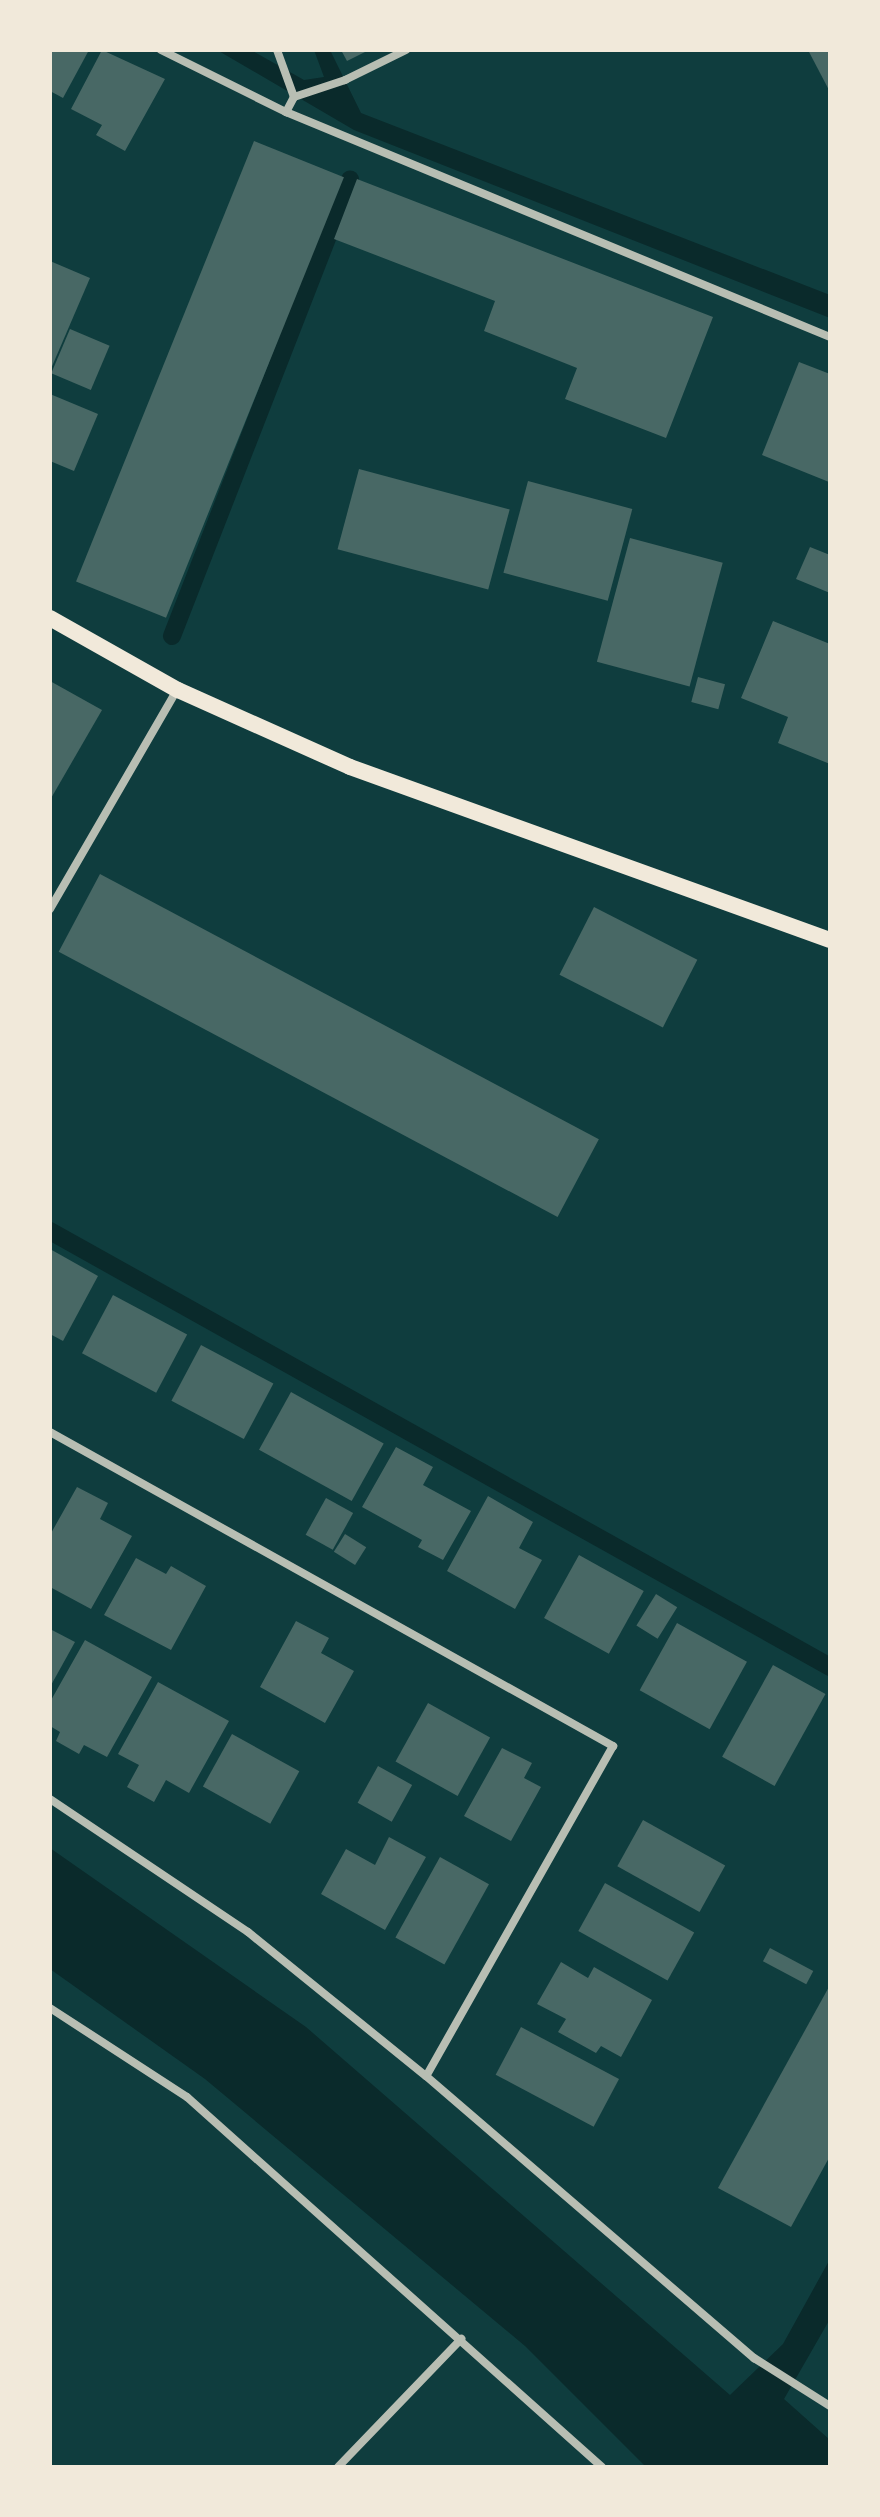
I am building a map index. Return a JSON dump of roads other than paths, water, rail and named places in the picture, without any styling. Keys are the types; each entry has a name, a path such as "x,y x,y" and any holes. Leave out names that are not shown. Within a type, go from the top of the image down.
{"main road":[{"path":"50,618 178,690 350,767 830,940"}],"street":[{"path":"161,50 286,112 830,337"},
{"path":"277,50 294,97"},
{"path":"286,112 294,97 345,80 406,50"},
{"path":"50,909 178,690"},
{"path":"50,1432 613,1746 426,2076"},
{"path":"50,1799 248,1932 426,2076 754,2358 813,2392 830,2406"},
{"path":"50,2008 187,2097 602,2467"},
{"path":"338,2467 461,2339"}],"water":[{"path":"217,50 251,50 304,80 324,77 314,50 330,50 361,113 830,295 830,318 354,130"},
{"path":"50,1848 306,2027 730,2395 783,2344 830,2259 830,2319 784,2399 830,2440 830,2467 646,2467 525,2346 205,2079 50,1969"}],"waterway":[{"path":"172,636 350,179"},
{"path":"50,1231 830,1667"}]}
